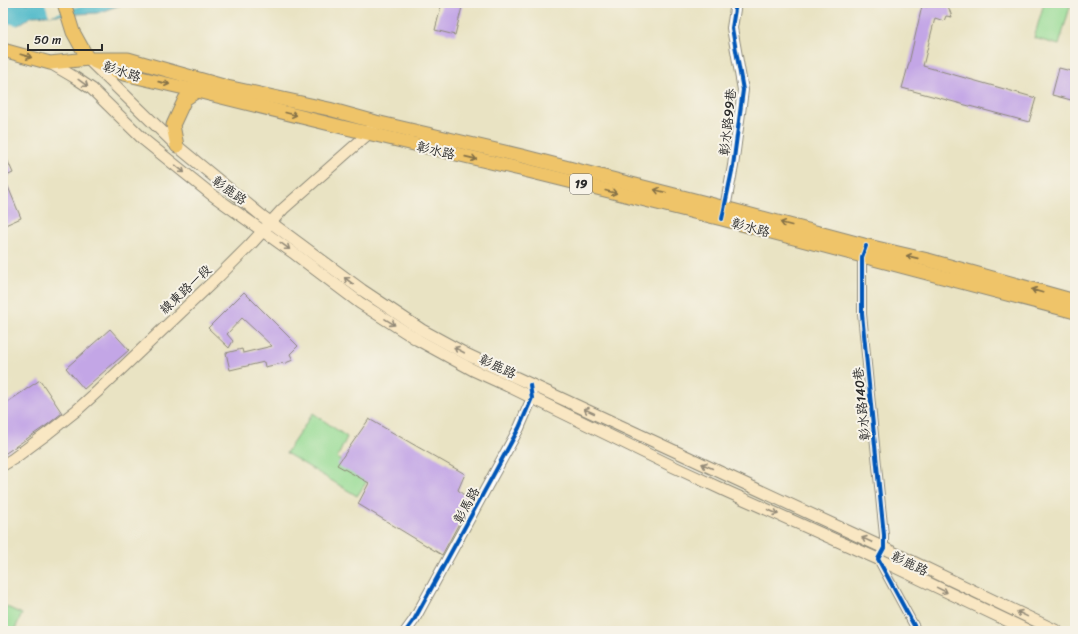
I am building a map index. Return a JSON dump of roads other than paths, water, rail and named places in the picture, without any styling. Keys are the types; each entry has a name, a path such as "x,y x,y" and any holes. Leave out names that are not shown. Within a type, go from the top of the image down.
{"main road":[{"path":"64,3 73,32 88,59"},
{"name":"19","path":"3,50 50,63 88,59"},
{"name":"彰水路","path":"88,59 124,74 368,134 724,214"},
{"name":"彰水路","path":"88,59 128,59 227,87 329,109 376,122 529,158 724,214 864,251 1075,312"},
{"name":"彰鹿路","path":"88,59 177,146 262,216 362,290 422,330 468,355 884,548 1057,631"},
{"name":"彰鹿路","path":"50,63 74,77 92,90 144,140 211,194 264,231 360,303 418,340 473,370 672,466 878,559 1029,631"},
{"path":"177,146 173,125 185,99 197,91"},
{"name":"線東路一段","path":"3,465 48,433 98,391 219,276 283,210 368,134 376,122"},
{"name":"彰水路","path":"864,251 928,260 1075,301"},
{"path":"672,466 678,453"},
{"path":"737,496 742,483"}],"street":[{"name":"彰水路99巷","path":"724,214 733,166 743,90 732,28 736,3"},
{"name":"彰水路140巷","path":"864,251 862,314 884,535 884,548"},
{"path":"530,384 532,398"},
{"name":"彰馬路","path":"406,631 414,620 519,428 532,398"},
{"path":"884,548 878,559 917,631"}],"water":[{"path":"3,3 126,3 97,13 32,16 3,35"}]}
